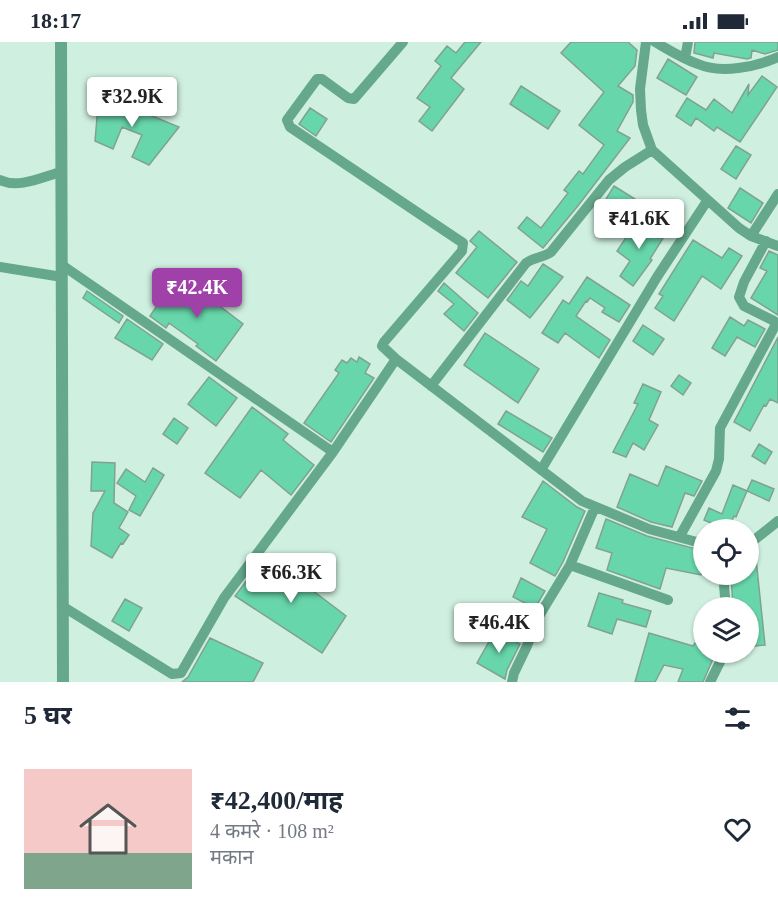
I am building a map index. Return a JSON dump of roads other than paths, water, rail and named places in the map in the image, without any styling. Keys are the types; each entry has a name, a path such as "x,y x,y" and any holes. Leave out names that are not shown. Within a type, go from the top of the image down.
{"street":[{"path":"61,42 63,682"},
{"path":"403,42 354,99 348,98 322,79 317,79 287,120 290,128 463,243 462,251 384,342 382,346 384,350 582,501 649,529 693,540"},
{"path":"646,42 640,89 641,110 643,125 652,150 739,228 751,236 778,246"},
{"path":"655,42 700,66 715,68 744,67 778,57"},
{"path":"685,58 688,42"},
{"path":"431,386 526,263 551,252 609,180 625,166 652,150"},
{"path":"0,180 14,184 23,183 62,172"},
{"path":"751,236 778,194"},
{"path":"541,470 657,277 707,201"},
{"path":"680,536 716,471 719,459 720,428 776,324 744,306 739,297 744,282 766,242"},
{"path":"0,267 62,271 333,452"},
{"path":"63,606 172,674 181,674 224,598 333,452 396,359"},
{"path":"512,682 536,621 570,565 595,507"},
{"path":"759,536 778,521"},
{"path":"570,565 668,600"},
{"path":"710,682 720,663"}]}
